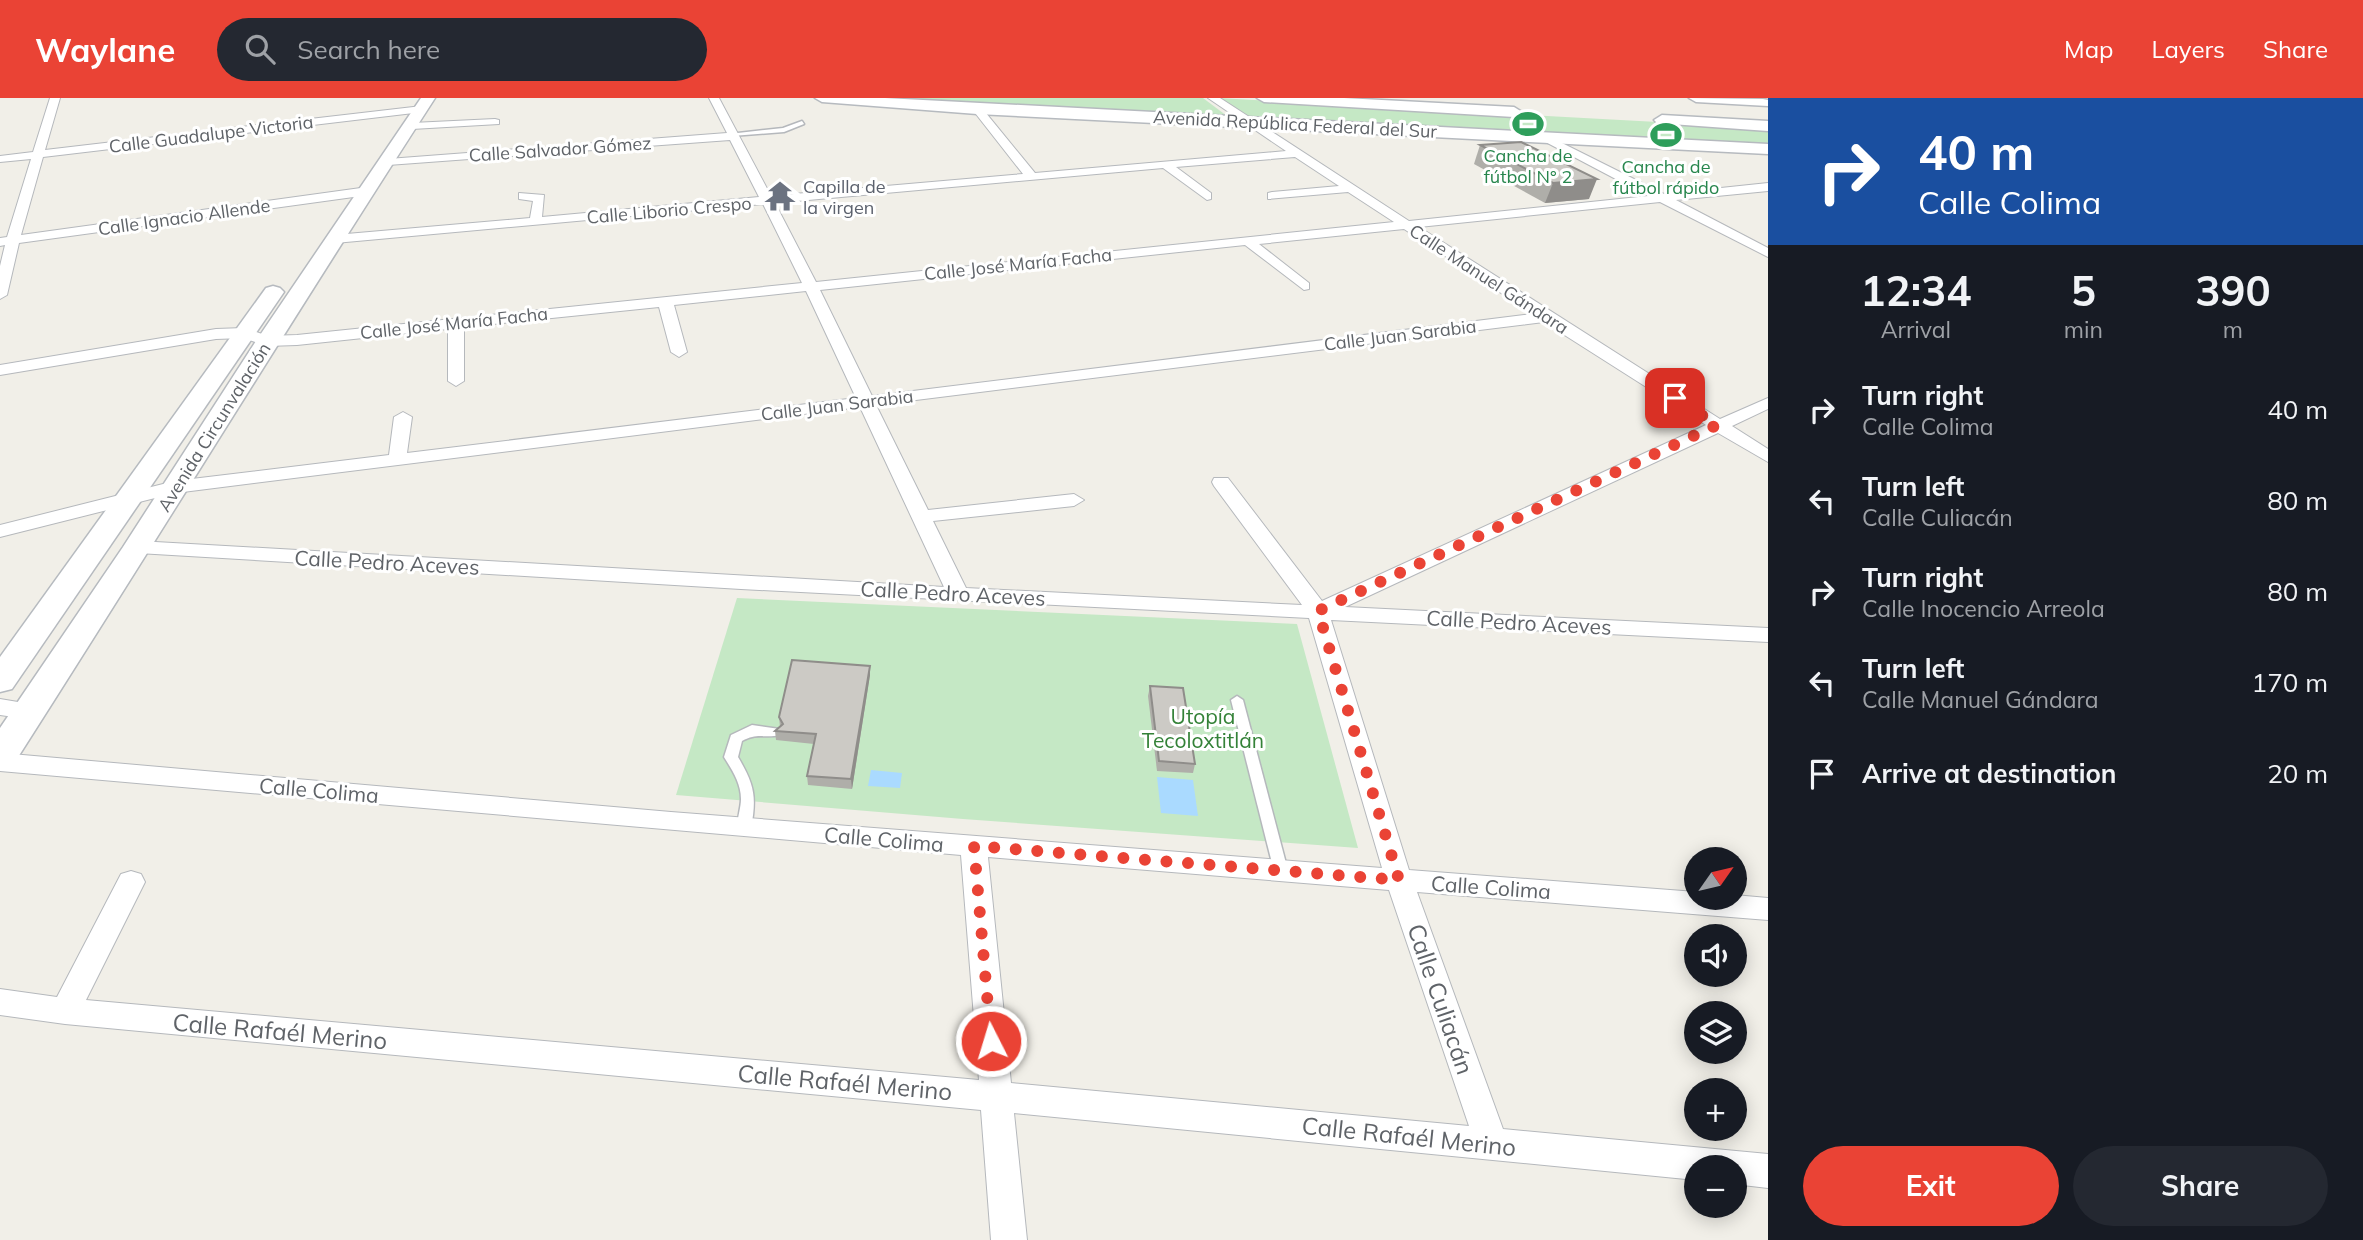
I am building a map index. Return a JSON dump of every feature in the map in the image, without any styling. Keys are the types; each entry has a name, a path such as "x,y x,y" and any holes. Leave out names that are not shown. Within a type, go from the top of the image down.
{"street":[{"path":"0,295 6,241 38,155 55,98"},
{"path":"714,98 811,286 958,594"},
{"name":"Avenida República Federal del Sur","path":"822,98 900,101 977,109 1768,149"},
{"name":"Calle Manuel Gándara","path":"1213,98 1547,317 1768,457"},
{"name":"Avenida República Federal del Sur","path":"1264,98 1529,113"},
{"path":"1696,98 1768,104"},
{"path":"977,109 1032,177"},
{"path":"1649,119 1768,126"},
{"path":"404,125 495,122"},
{"name":"Calle Guadalupe Victoria","path":"0,159 236,125 404,125"},
{"name":"Calle Salvador Gómez","path":"404,125 733,135"},
{"name":"Avenida Circunvalación","path":"0,681 128,501 335,239 368,191 404,125"},
{"name":"Avenida Circunvalación","path":"0,756 175,487 261,330 341,195 404,125"},
{"path":"1542,136 1768,253"},
{"name":"Calle Liborio Crespo","path":"335,239 1296,153"},
{"path":"1166,165 1207,196"},
{"name":"Calle José María Facha","path":"261,330 456,323 1768,187"},
{"path":"1272,196 1351,188"},
{"name":"Calle Ignacio Allende","path":"6,241 368,191"},
{"path":"523,196 540,198 535,222"},
{"path":"1245,240 1304,286"},
{"path":"665,302 679,352"},
{"name":"Calle Juan Sarabia","path":"0,531 128,501 175,487 1547,317"},
{"path":"0,358 224,320 261,330"},
{"path":"456,323 456,381"},
{"path":"0,370 216,334 261,330"},
{"path":"1318,611 1768,402"},
{"path":"397,461 403,417"},
{"name":"Calle Culiacán","path":"1221,481 1318,611 1399,880 1492,1144"},
{"path":"921,517 1074,500"},
{"name":"Calle Pedro Aceves","path":"138,547 958,594 1768,635"},
{"path":"0,707 28,711"},
{"name":"Calle Colima","path":"0,762 744,828 1768,909"},
{"path":"974,846 1009,1240"},
{"path":"65,1011 131,882"},
{"name":"Calle Rafaél Merino","path":"0,1002 65,1011 1684,1162"},
{"name":"Calle Rafaél Merino","path":"1747,1169 1768,1171"}],"lane":[{"path":"733,135 784,130 802,123"},
{"path":"1237,700 1281,871"},
{"path":"744,828 749,801 744,775 731,757 736,738 752,730 775,732"}],"green space":[{"path":"911,98 1203,98 1227,116 908,102"},
{"path":"1218,98 1768,128 1768,148 1246,119"},
{"name":"Utopía Tecoloxtitlán","path":"737,598 1297,624 1358,848 676,795"}],"water":[{"path":"871,770 902,773 900,788 868,786"},
{"path":"1157,777 1193,780 1198,816 1161,813"}],"building":[{"path":"1521,142 1597,179 1553,183 1480,145"},
{"path":"792,660 870,666 851,779 807,776 816,734 775,731 783,724 779,717"},
{"path":"1150,686 1183,688 1195,764 1159,761"}],"place":[{"name":"Cancha de fútbol N° 2","path":"1528,124"},
{"name":"Cancha de fútbol rápido","path":"1666,135"},
{"name":"Capilla de la virgen","path":"780,196"}],"route":[{"path":"991,1041 974,846 1399,880 1318,611 1717,425 1675,398"}]}
